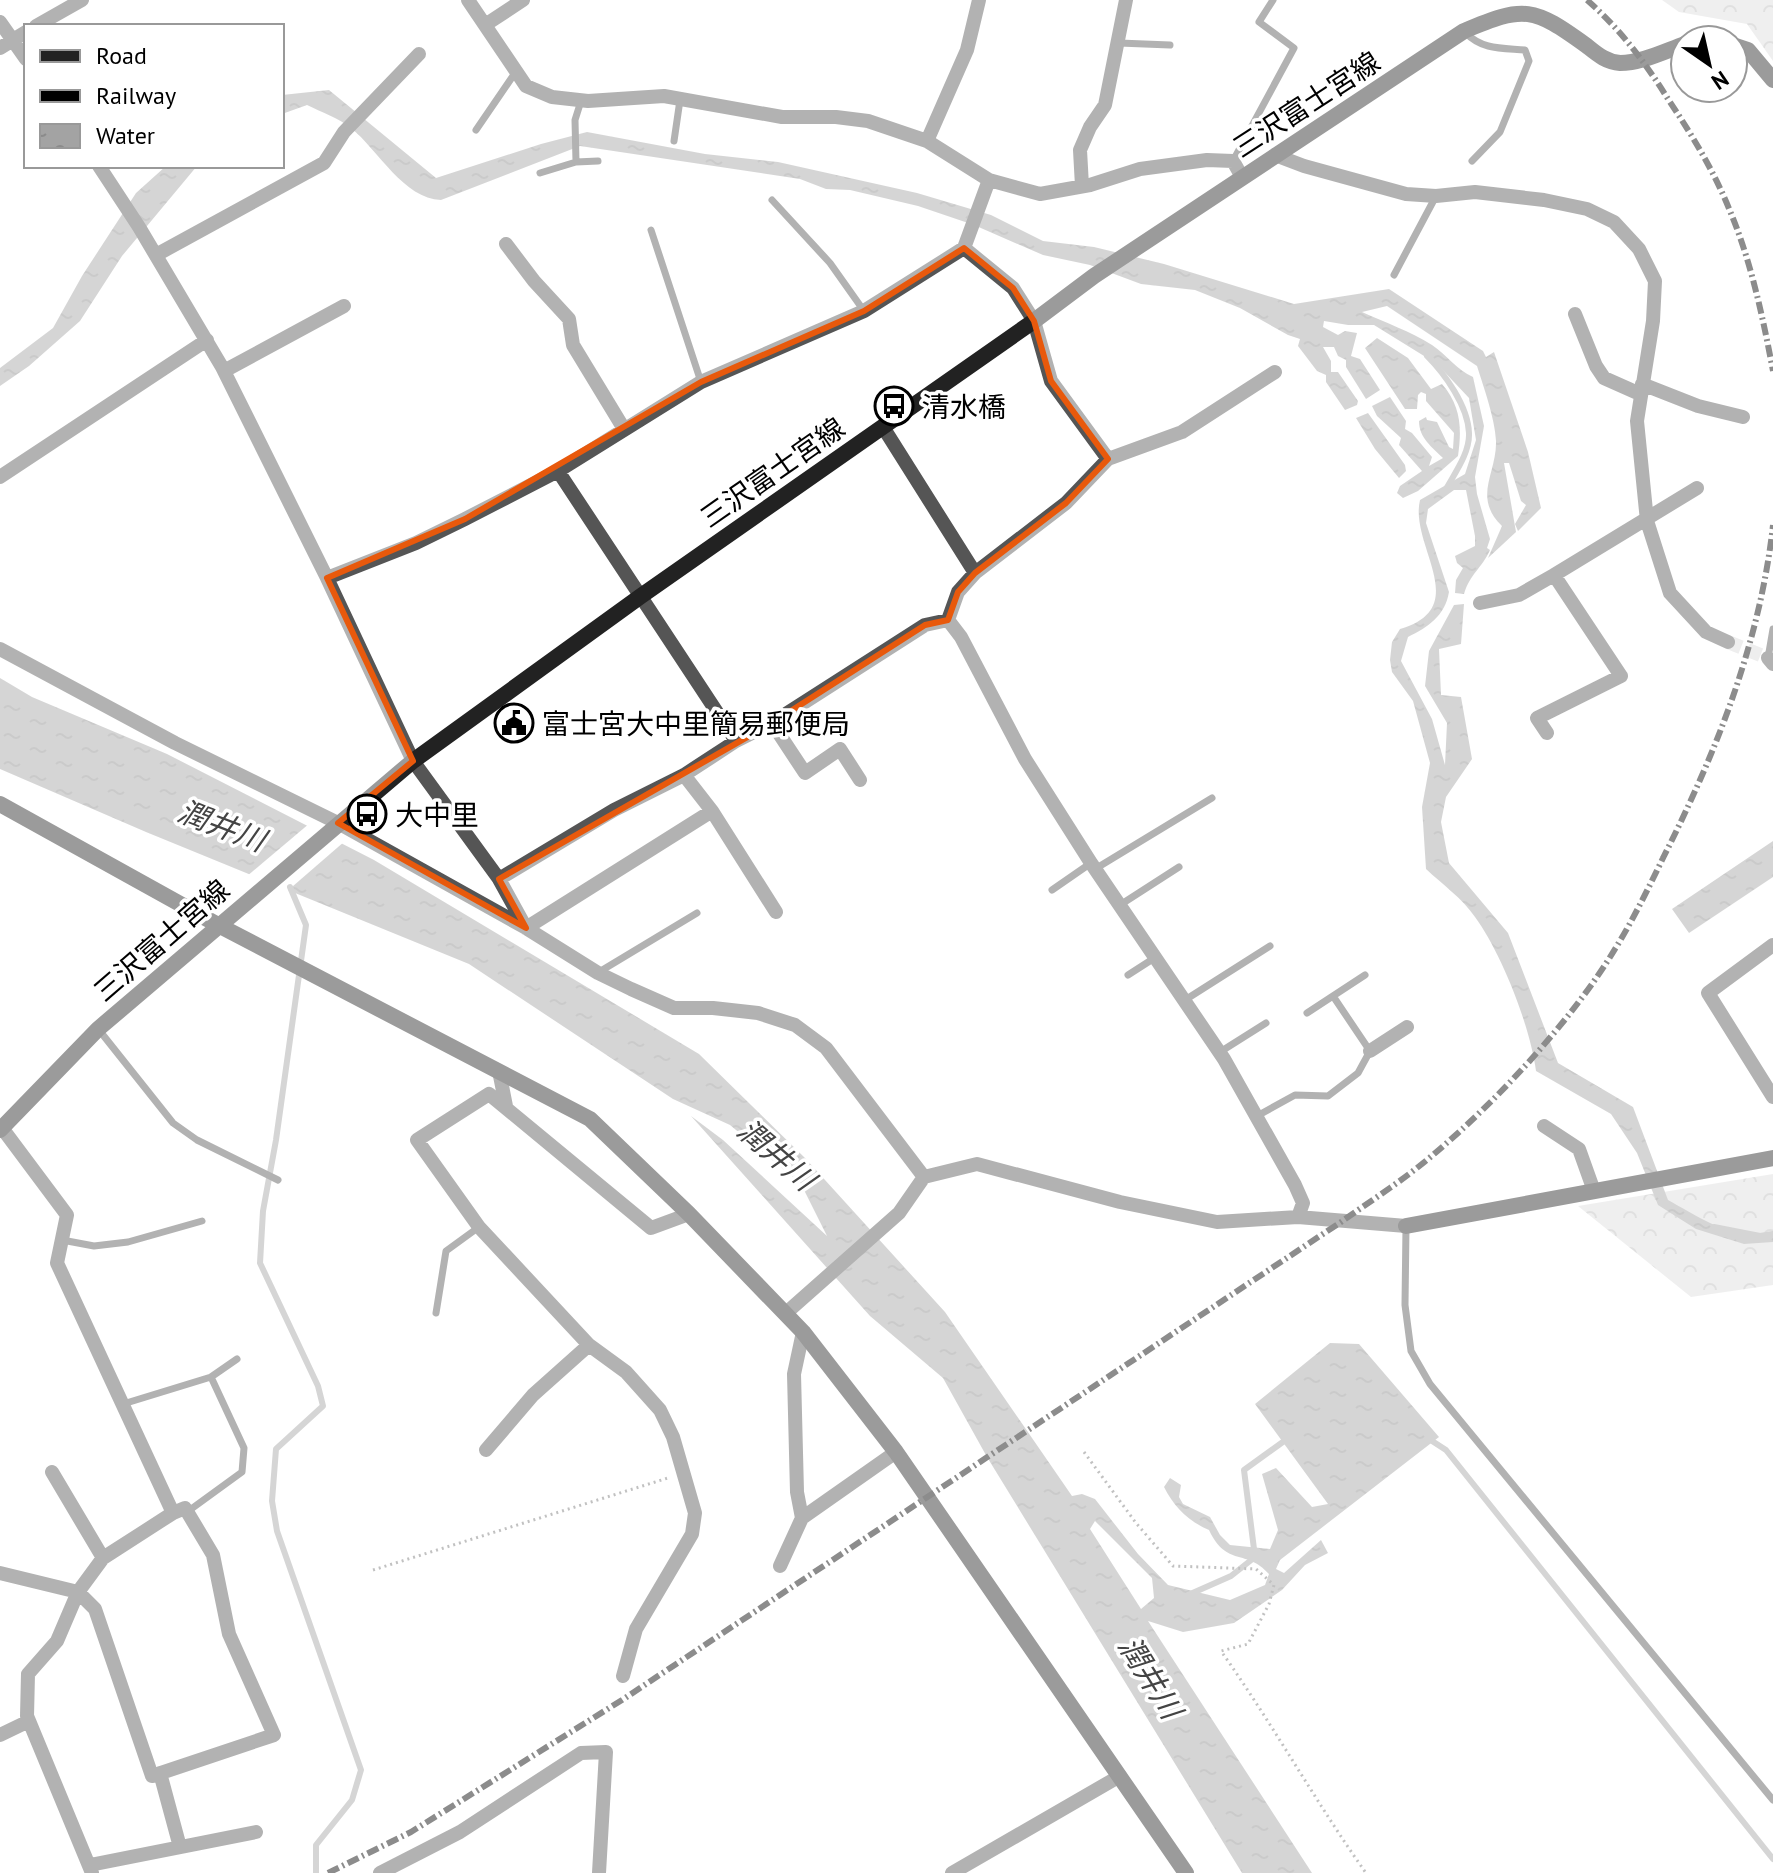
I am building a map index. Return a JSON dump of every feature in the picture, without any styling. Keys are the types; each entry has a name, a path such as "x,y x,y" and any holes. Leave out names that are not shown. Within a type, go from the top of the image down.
{"main road":[{"name":"三沢富士宮線","path":"1,1129 98,1029 413,761 1094,276 1464,31 1500,15 1522,12 1552,20 1604,59 1620,63 1669,50"},
{"path":"1749,51 1773,80"},
{"path":"0,804 218,925 590,1119 689,1214 803,1332 896,1452 1186,1873"},
{"path":"1406,1226 1773,1158"}],"street":[{"path":"40,24 82,0"},
{"path":"468,0 526,86 552,97 581,100 664,96 782,117 836,117 868,121 927,141 989,180 1040,194 1082,186 1140,169 1207,160 1233,161 1242,177"},
{"path":"485,25 523,0"},
{"path":"927,141 967,50 979,0"},
{"path":"1082,186 1080,150 1090,127 1105,105 1126,0"},
{"path":"0,22 6,44 24,58"},
{"path":"6,44 24,33"},
{"path":"156,255 324,163 344,132 419,54"},
{"path":"1275,155 1406,194 1436,196 1475,192 1544,200 1587,209 1614,222 1639,249 1655,281 1653,321 1637,421 1647,521 1670,593 1706,632 1728,642"},
{"path":"100,168 224,371 327,578 413,761 499,879 526,928"},
{"path":"327,578 416,543 558,471 701,382 864,311 964,248 989,180"},
{"path":"506,244 569,319 573,345 624,429"},
{"path":"964,248 1013,288 1034,321 1051,381 1108,459"},
{"path":"224,371 344,306"},
{"path":"1575,314 1604,378 1743,417"},
{"path":"0,477 207,340"},
{"path":"948,620 958,592 975,573 1066,503 1108,459 1182,432 1275,372"},
{"path":"883,427 975,573"},
{"path":"558,471 736,741"},
{"path":"1480,603 1519,595 1647,521 1697,488"},
{"path":"1547,733 1537,718 1621,676 1554,575"},
{"path":"499,879 614,810 684,775 736,741 772,723 925,625 948,620"},
{"path":"948,620 961,637 1025,759 1093,866 1220,1052 1303,1203 1298,1217"},
{"path":"0,649 526,928 598,973 674,1008 758,1013 795,1025 826,1048 924,1177"},
{"path":"772,723 805,773 840,749 860,780"},
{"path":"684,775 712,811 776,912"},
{"path":"526,928 712,811"},
{"path":"1773,945 1708,993 1773,1097"},
{"path":"1370,1051 1407,1027"},
{"path":"499,1071 506,1106"},
{"path":"623,1676 636,1629 692,1534 695,1513 673,1437 660,1410 626,1372 589,1345 479,1227 417,1140 489,1094 651,1228 689,1214"},
{"path":"1544,1126 1579,1149 1594,1191"},
{"path":"0,1573 78,1592 95,1609 152,1776 274,1735 229,1634 213,1555 180,1512 121,1404 57,1263 67,1215 1,1129"},
{"path":"786,1313 899,1213 924,1177 977,1164 1120,1202 1217,1222 1298,1217 1406,1226"},
{"path":"802,1518 797,1492 794,1374 803,1332"},
{"path":"486,1450 533,1395 589,1345"},
{"path":"780,1566 802,1518 896,1452"},
{"path":"52,1472 103,1558"},
{"path":"180,1512 103,1558 78,1592 57,1641 28,1674 29,1721 91,1869 256,1832"},
{"path":"0,1735 29,1721"},
{"path":"380,1873 460,1832 581,1753 606,1752 599,1873"},
{"path":"160,1773 180,1847"},
{"path":"952,1873 1120,1776"}],"lane":[{"path":"1233,161 1294,48 1259,22 1273,0"},
{"path":"1464,31 1475,43 1483,46 1525,50 1529,61 1517,97 1500,132 1472,161"},
{"path":"1119,43 1170,45"},
{"path":"476,130 516,72"},
{"path":"674,141 681,99"},
{"path":"576,160 575,120 581,100"},
{"path":"540,173 576,160 598,161"},
{"path":"1394,275 1436,196"},
{"path":"772,200 830,263 864,311"},
{"path":"651,230 701,382"},
{"path":"1770,661 1773,629"},
{"path":"1052,890 1212,798"},
{"path":"1120,905 1179,867"},
{"path":"598,973 697,913"},
{"path":"1185,1000 1270,946"},
{"path":"1128,975 1156,957"},
{"path":"1307,1013 1365,975"},
{"path":"1257,1116 1295,1095 1328,1096 1358,1073 1370,1051 1333,996"},
{"path":"1220,1052 1266,1023"},
{"path":"98,1029 173,1123 231,1158 278,1180"},
{"path":"62,1240 94,1246 128,1242 202,1221"},
{"path":"1406,1226 1405,1305 1411,1351 1430,1384 1773,1800"},
{"path":"436,1313 446,1251 479,1227"},
{"path":"121,1404 211,1377 237,1359"},
{"path":"180,1512 242,1472 244,1448 211,1377"}],"path":[{"path":"1084,1452 1136,1523 1173,1566 1256,1569 1274,1585 1269,1604 1248,1644 1221,1651 1267,1717 1332,1825 1366,1873"},
{"path":"373,1570 683,1473"}],"highlighted area":[{"path":"964,248 1013,288 1034,321 1051,381 1108,459 1066,503 975,573 958,592 948,620 925,625 772,723 499,879 526,928 338,823 413,761 327,578 465,519 701,382 864,311"}],"green space":[{"path":"1662,0 1773,0 1773,61 1749,24 1679,12"},
{"path":"1773,1174 1773,1285 1691,1297 1578,1206"}],"water":[{"path":"329,90 436,178 587,132 705,154 778,162 917,193 991,215 1043,241 1094,247 1164,264 1294,304 1389,289 1483,351 1486,357 1494,352 1528,452 1541,508 1518,531 1515,524 1526,505 1521,501 1509,463 1504,463 1516,532 1488,558 1502,526 1493,515 1487,495 1496,441 1477,366 1387,306 1362,312 1424,340 1473,377 1484,426 1475,477 1490,539 1487,548 1490,550 1464,594 1455,593 1456,580 1463,568 1455,556 1475,546 1466,490 1454,490 1428,509 1426,523 1449,592 1444,608 1434,620 1408,637 1401,661 1432,719 1445,765 1447,723 1425,686 1429,651 1454,605 1464,604 1461,644 1439,649 1441,695 1461,697 1472,759 1446,797 1441,822 1449,863 1508,933 1558,1063 1633,1107 1668,1200 1718,1227 1745,1234 1773,1233 1773,1242 1744,1244 1696,1229 1658,1205 1637,1153 1611,1114 1536,1071 1521,1012 1495,950 1470,910 1426,869 1422,807 1430,763 1413,701 1392,672 1392,642 1400,629 1422,619 1433,606 1436,591 1419,518 1420,500 1465,474 1476,440 1469,398 1437,364 1374,325 1324,321 1323,327 1338,335 1345,331 1357,333 1351,356 1360,359 1380,390 1366,399 1346,367 1346,360 1338,356 1334,347 1323,347 1331,361 1331,372 1338,372 1358,401 1357,405 1345,410 1326,382 1326,375 1317,371 1298,346 1300,339 1240,308 1195,290 1141,284 1090,265 1043,255 974,225 918,206 850,190 826,189 800,179 580,146 441,200 428,198 403,183 361,137 341,121 307,105 284,113 284,95"},
{"path":"164,168 195,168 122,256 80,321 29,366 0,386 0,368 53,328 82,276 136,193"},
{"path":"1377,338 1408,358 1431,389 1442,384 1459,418 1458,456 1418,491 1403,498 1397,493 1400,486 1422,471 1399,445 1401,438 1377,416 1372,406 1390,397 1406,421 1405,429 1432,457 1429,466 1443,458 1424,437 1419,421 1426,417 1437,422 1449,447 1453,449 1454,433 1426,401 1426,394 1421,392 1418,395 1417,409 1405,409 1365,348"},
{"path":"1368,413 1405,465 1406,471 1399,478 1375,449 1356,418"},
{"name":"潤井川","path":"0,678 32,697 167,754 374,860 699,1054 805,1158 945,1312 1072,1496 1082,1494 1095,1499 1138,1554 1168,1585 1230,1600 1265,1585 1269,1574 1261,1566 1223,1549 1209,1530 1182,1513 1164,1487 1170,1478 1181,1485 1179,1497 1183,1504 1210,1517 1230,1545 1270,1549 1278,1530 1262,1474 1276,1468 1312,1507 1328,1504 1255,1404 1330,1343 1359,1344 1439,1437 1280,1560 1276,1569 1284,1573 1321,1540 1328,1553 1305,1565 1282,1590 1234,1623 1183,1632 1148,1621 1312,1873 1242,1873 987,1457 943,1378 870,1316 691,1116 723,1140 827,1236 801,1184 730,1125 673,1099 469,964 0,769","holes":["1095,1521 1152,1578 1154,1598 1141,1609 1090,1529"]},
{"path":"1773,841 1773,877 1689,933 1672,909"}],"pier":[{"path":"310,823 345,841 285,893 246,877"}],"waterway":[{"path":"1427,356 1454,391 1468,423 1467,448 1445,491"},
{"path":"290,887 306,925 263,1211 260,1263 318,1386 323,1406 276,1449 272,1501 277,1531 361,1770 352,1800 316,1845 316,1873"},
{"path":"1714,1227 1760,1236 1773,1234"},
{"path":"1188,1595 1231,1576 1255,1557 1244,1470 1287,1439"},
{"path":"1429,1439 1446,1450 1773,1859"}],"tunnel":[{"path":"1728,642 1768,658"}],"railway":[{"path":"1587,0 1621,34 1650,72 1717,182 1750,270 1773,371"},
{"path":"328,1873 411,1832 622,1700 1341,1222 1412,1172 1458,1133 1556,1031 1598,976 1640,904 1701,778 1733,696 1758,612 1773,525"}],"place":[{"name":"清水橋","path":"894,406"},
{"name":"富士宮大中里簡易郵便局","path":"514,723"},
{"name":"大中里","path":"367,814"}]}
